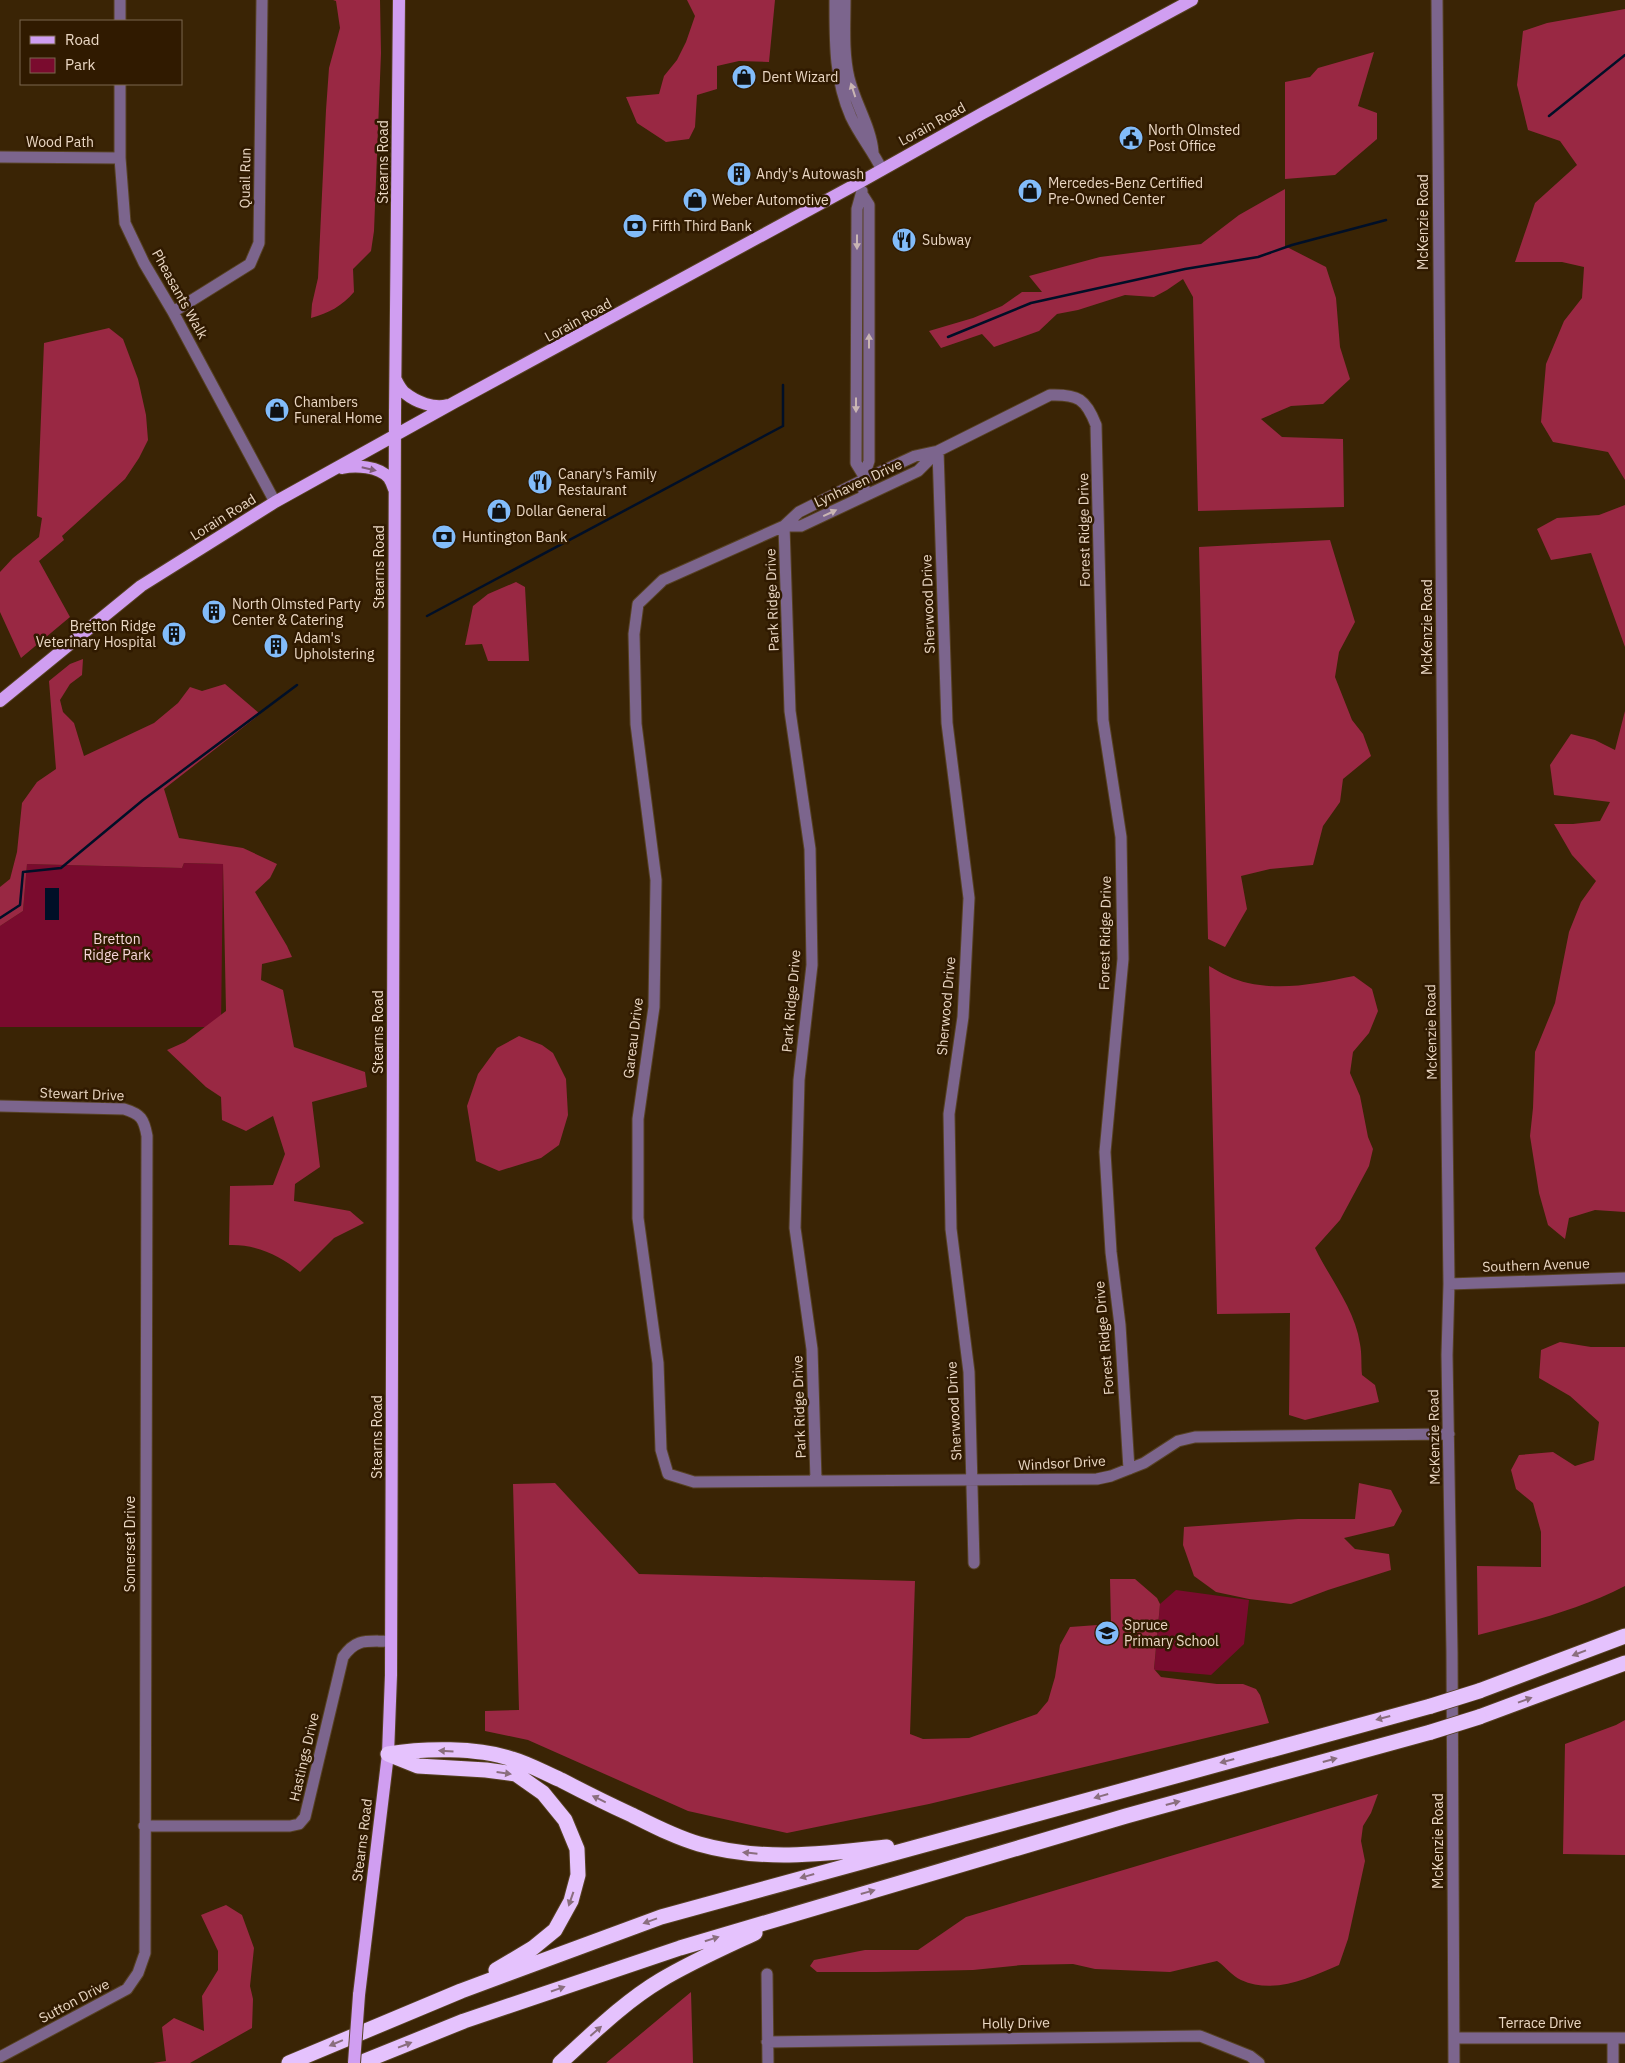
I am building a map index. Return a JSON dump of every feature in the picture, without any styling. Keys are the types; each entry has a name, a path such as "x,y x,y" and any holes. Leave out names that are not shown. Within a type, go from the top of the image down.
{"highway":[{"path":"289,2063 461,1991 661,1917 1430,1706 1479,1691 1625,1636"},
{"path":"360,2063 464,2022 572,1984 804,1910 1126,1816 1431,1732 1479,1717 1625,1663"},
{"path":"388,1754 416,1749 474,1752 511,1758 540,1770 668,1832 698,1844 724,1850 778,1856 831,1853 938,1841"},
{"path":"388,1754 418,1766 486,1770 516,1774 543,1793 565,1820 577,1849 578,1875 571,1901 555,1930 533,1948 461,1991"},
{"path":"560,2063 621,2009 660,1981 704,1957 804,1910"}],"main road":[{"name":"Stearns Road","path":"354,2063 359,1995 388,1754 391,1642 394,489 399,0"},
{"name":"Lorain Road","path":"0,701 141,586 275,502 455,402 862,188 882,170 1192,0"},
{"path":"395,379 403,392 429,405 443,406 455,402"},
{"path":"334,469 351,466 382,472 389,478 394,489"}],"street":[{"path":"120,0 120,20"},
{"name":"Quail Run","path":"173,312 250,264 259,243 262,0"},
{"path":"835,0 841,48"},
{"path":"845,0 839,84 855,113 865,144 873,152 882,170"},
{"name":"McKenzie Road","path":"1437,0 1454,2063"},
{"name":"Pheasants Walk","path":"120,85 120,158 124,223 275,502"},
{"name":"Wood Path","path":"0,157 120,158"},
{"path":"862,188 857,209 856,463 864,478 864,496"},
{"name":"Lynhaven Drive","path":"638,604 663,580 784,526 799,512 864,478 915,456 938,451 1050,395 1067,394 1083,400"},
{"name":"Forest Ridge Drive","path":"1083,400 1092,412 1096,425 1104,720 1121,837 1123,959 1105,1152 1111,1252 1120,1325 1129,1469"},
{"name":"Lynhaven Drive","path":"784,526 801,526 918,471 938,451"},
{"name":"Sherwood Drive","path":"938,451 947,723 969,898 963,1018 949,1114 951,1229 969,1372 974,1563"},
{"name":"Park Ridge Drive","path":"784,526 790,711 810,849 812,964 799,1080 795,1228 812,1349 816,1480"},
{"name":"Gareau Drive","path":"638,604 634,634 636,724 656,880 654,1007 638,1120 638,1218 658,1363 661,1450 668,1474"},
{"name":"Stewart Drive","path":"0,1106 124,1109 137,1113 145,1124 147,1136"},
{"name":"Somerset Drive","path":"145,1953 147,1136"},
{"name":"Southern Avenue","path":"1449,1284 1625,1278"},
{"name":"Windsor Drive","path":"668,1474 694,1482 1097,1479 1111,1476 1144,1463 1178,1441 1195,1437 1448,1434"},
{"name":"Hastings Drive","path":"144,1826 290,1826 298,1824 305,1817 343,1657 351,1645 362,1642 391,1642"},
{"name":"Sutton Drive","path":"0,2057 127,1989 138,1973 145,1953"},
{"path":"767,1974 768,2063"},
{"name":"Holly Drive","path":"768,2042 1200,2036 1250,2056 1259,2063"},
{"name":"Terrace Drive","path":"1454,2038 1619,2038"},
{"path":"1613,2063 1619,2038"}],"green space":[{"name":"Bretton Ridge Park","path":"184,863 223,864 221,1027 0,1027 0,926 23,911 27,864 182,868"},
{"path":"1176,1590 1249,1600 1244,1644 1211,1675 1154,1670 1160,1604"}],"shaded area":[{"path":"333,0 380,0 381,53 374,231 371,251 353,269 354,292 335,308 311,318 318,278 329,68 340,28 336,1"},
{"path":"687,0 775,0 769,62 739,61 717,66 717,89 697,95 695,127 689,139 666,142 637,123 626,97 659,94 664,76 677,60 686,42 695,16"},
{"path":"1625,9 1625,480 1608,452 1553,442 1541,422 1546,364 1564,321 1582,298 1584,267 1562,262 1515,262 1535,203 1577,165 1560,141 1528,130 1517,85 1523,31 1547,23"},
{"path":"1374,52 1358,106 1377,113 1377,139 1335,175 1285,179 1285,82 1310,77 1318,68"},
{"path":"1285,189 1285,246 1326,267 1336,298 1340,347 1350,379 1323,404 1291,406 1261,419 1282,437 1343,439 1344,507 1198,511 1193,297 1183,279 1154,297 1125,295 1078,310 1057,314 1039,331 994,347 982,334 941,348 929,331 973,318 1002,306 1022,292 1042,292 1029,276 1100,257 1201,244 1239,215"},
{"path":"109,328 123,339 138,379 146,415 148,440 125,479 62,536 64,540 39,561 70,617 21,658 0,612 0,572 13,558 39,537 42,518 37,516 44,343"},
{"path":"1625,505 1625,647 1591,553 1551,560 1537,529 1557,518 1599,515"},
{"path":"1330,540 1355,622 1339,652 1335,677 1352,720 1363,734 1371,756 1343,779 1340,802 1323,826 1313,865 1270,869 1241,876 1247,909 1225,947 1208,939 1199,547"},
{"path":"516,582 525,587 529,661 488,661 482,644 465,645 473,606 488,594"},
{"path":"83,659 82,675 70,684 60,700 63,712 74,723 84,756 154,723 178,703 190,687 202,691 225,684 260,714 164,789 179,838 243,848 277,864 270,878 255,892 292,957 262,964 261,980 283,990 294,1047 365,1072 367,1087 312,1102 320,1167 295,1184 294,1201 350,1211 364,1223 334,1238 300,1272 284,1260 267,1252 248,1246 229,1245 230,1186 273,1185 285,1154 273,1116 246,1131 222,1120 221,1097 206,1087 167,1050 185,1042 226,1011 223,864 184,863 182,868 27,864 23,911 0,926 0,887 10,879 17,852 22,803 37,782 56,769 49,681 70,664"},
{"path":"1625,711 1625,1212 1595,1210 1569,1218 1565,1239 1548,1225 1539,1193 1530,1136 1535,1052 1555,1003 1569,932 1581,902 1596,881 1572,855 1554,824 1600,821 1610,802 1554,795 1550,765 1571,734 1595,740 1615,750"},
{"path":"1209,966 1238,980 1261,985 1301,985 1354,976 1372,989 1378,1011 1369,1033 1353,1052 1350,1073 1360,1096 1368,1137 1373,1149 1369,1166 1340,1220 1315,1248 1348,1306 1361,1348 1362,1375 1375,1385 1379,1402 1305,1420 1289,1415 1290,1313 1217,1314"},
{"path":"519,1036 542,1045 553,1053 566,1079 568,1115 559,1145 541,1158 499,1171 476,1161 467,1106 478,1074 497,1048"},
{"path":"1560,1342 1591,1347 1625,1347 1625,1586 1572,1609 1478,1635 1477,1566 1541,1567 1541,1532 1533,1503 1516,1489 1511,1470 1519,1455 1553,1452 1575,1466 1594,1460 1599,1422 1570,1396 1539,1378 1541,1350"},
{"path":"555,1483 639,1574 915,1581 910,1734 923,1739 969,1738 1037,1714 1048,1701 1055,1677 1060,1645 1070,1627 1111,1624 1110,1579 1135,1579 1157,1598 1160,1604 1154,1669 1161,1677 1217,1684 1243,1684 1256,1689 1260,1695 1269,1723 929,1804 787,1833 688,1811 528,1740 485,1731 485,1711 519,1710 513,1484"},
{"path":"1359,1483 1391,1490 1402,1511 1394,1526 1344,1538 1355,1549 1389,1554 1391,1570 1291,1604 1249,1599 1216,1592 1194,1576 1183,1545 1184,1527 1298,1519 1355,1519"},
{"path":"1625,1720 1625,1855 1563,1854 1565,1744"},
{"path":"1378,1794 1371,1813 1363,1826 1361,1841 1365,1861 1348,1939 1339,1965 1291,1983 1266,1986 1253,1984 1241,1980 1217,1961 1170,1972 1095,1969 1073,1964 1022,1965 973,1970 877,1972 817,1972 810,1966 814,1960 865,1950 918,1950 966,1917"},
{"path":"226,1905 242,1915 254,1948 250,1986 253,1999 252,2028 190,2063 153,2063 166,2061 162,2027 174,2018 204,2031 202,1996 218,1970 218,1951 201,1915"},
{"path":"691,1992 693,2063 606,2063"}],"water":[{"path":"45,888 59,888 59,920 45,920"}],"waterway":[{"path":"1549,116 1625,55"},
{"path":"948,337 1031,303 1185,269 1258,257 1292,245 1386,220"},
{"path":"427,616 783,426 783,385"},
{"path":"0,918 20,905 23,872 61,868 143,800 297,685"}],"place":[{"name":"Dent Wizard","path":"744,77"},
{"name":"North Olmsted Post Office","path":"1131,138"},
{"name":"Andy's Autowash","path":"739,174"},
{"name":"Mercedes-Benz Certified Pre-Owned Center","path":"1030,191"},
{"name":"Weber Automotive","path":"695,200"},
{"name":"Fifth Third Bank","path":"635,226"},
{"name":"Subway","path":"904,240"},
{"name":"Chambers Funeral Home","path":"277,410"},
{"name":"Canary's Family Restaurant","path":"540,482"},
{"name":"Dollar General","path":"499,511"},
{"name":"Huntington Bank","path":"444,537"},
{"name":"North Olmsted Party Center & Catering","path":"214,612"},
{"name":"Bretton Ridge Veterinary Hospital","path":"174,634"},
{"name":"Adam's Upholstering","path":"276,646"},
{"name":"Spruce Primary School","path":"1107,1633"}]}
